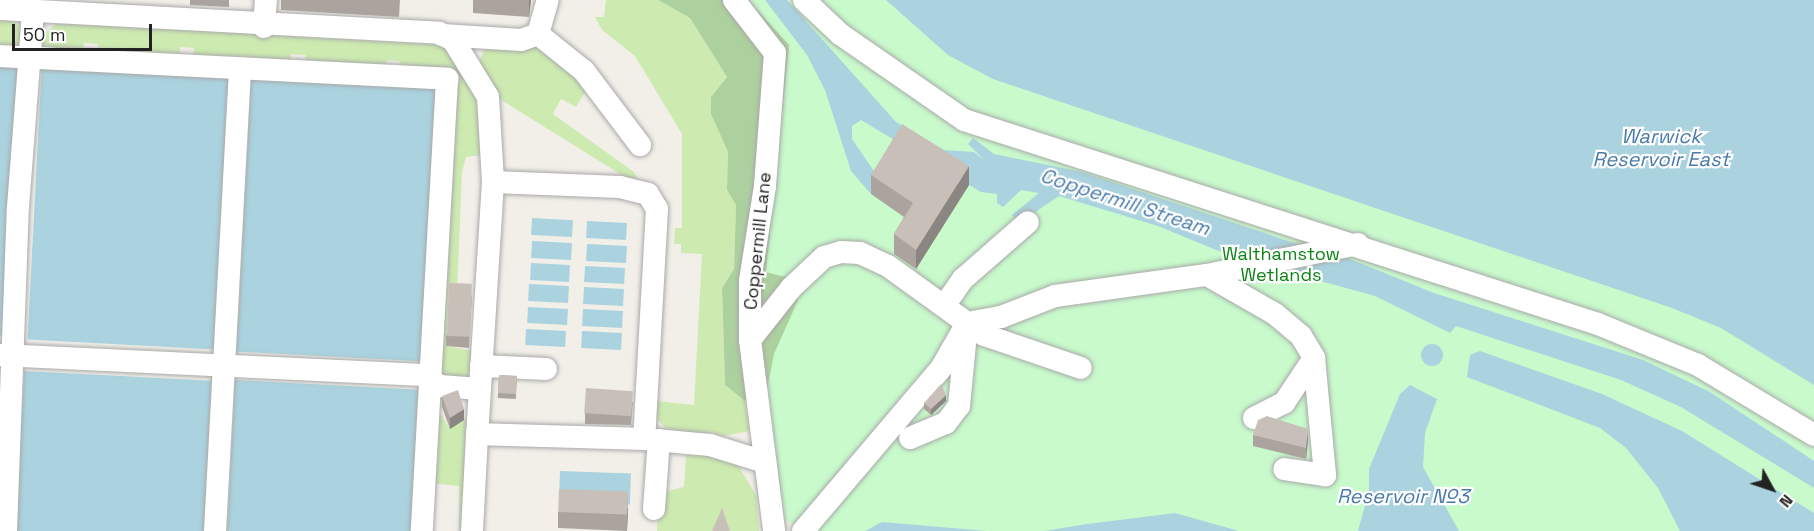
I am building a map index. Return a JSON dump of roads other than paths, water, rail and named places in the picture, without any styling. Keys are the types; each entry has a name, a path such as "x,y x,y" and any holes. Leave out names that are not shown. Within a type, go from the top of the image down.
{"street":[{"path":"264,27 266,0"},
{"path":"538,34 548,0"},
{"name":"Coppermill Lane","path":"735,0 775,53 765,186 750,281 750,340 774,531"},
{"path":"804,0 840,34 964,120 1660,347 1731,382 1814,435"},
{"path":"0,9 33,10 83,6 264,27 521,40 538,34"},
{"path":"6,531 7,355 33,10"},
{"path":"538,34 584,71 640,146"},
{"path":"442,35 462,51 488,98 493,182 471,531"},
{"path":"0,56 447,79 422,531"},
{"path":"214,531 240,69"},
{"path":"493,182 620,187 648,194 657,210 651,440 654,509"},
{"path":"944,306 963,279 1028,222"},
{"path":"967,322 1001,317 1055,296 1207,275 1348,246"},
{"path":"750,340 791,288 824,257 841,252 860,253 888,266 984,335 1081,368"},
{"path":"1207,275 1275,314 1301,336 1314,358 1325,475 1284,469"},
{"path":"910,438 946,423 959,406 967,322"},
{"path":"802,531 942,367 967,322"},
{"path":"7,355 224,365 430,379 440,386 480,390"},
{"path":"1254,418 1284,403 1314,358"},
{"path":"481,366 546,369"},
{"path":"477,434 651,440 710,445 765,462"}],"water":[{"name":"Coppermill Stream","path":"765,0 787,0 896,122 944,150 974,152 985,161 968,144 973,138 994,154 1082,172 1309,248 1243,261 1158,226 1059,196 1019,223 1012,215 1039,193 1021,190 1003,207 997,203 997,194 981,192 861,120 852,126 852,139 880,180 871,194 851,171 825,90 807,55"},
{"name":"Warwick Reservoir East","path":"886,0 1814,0 1814,385 1721,328 1672,308 993,79 948,55"},
{"path":"0,62 23,63 8,337 0,336"},
{"path":"42,63 230,73 215,349 28,340"},
{"path":"251,76 436,86 421,361 237,352"},
{"path":"532,218 573,220 572,237 531,235"},
{"path":"587,221 627,223 626,240 586,238"},
{"path":"532,241 572,243 571,260 531,258"},
{"path":"587,244 627,246 626,263 586,261"},
{"path":"1340,255 1434,293 1643,360 1710,392 1814,461 1814,488 1681,407 1621,380 1456,326 1450,333 1375,296 1273,268"},
{"path":"531,263 570,265 569,282 530,280"},
{"path":"585,266 625,268 624,284 584,282"},
{"path":"529,284 569,286 568,303 528,301"},
{"path":"584,287 624,289 623,306 583,304"},
{"path":"528,307 568,309 567,325 527,323"},
{"path":"583,309 623,311 622,328 582,326"},
{"path":"526,329 566,331 565,347 525,345"},
{"path":"582,331 622,333 621,350 581,348"},
{"path":"1432,344 1440,347 1443,355 1440,363 1432,366 1424,363 1421,355 1424,347"},
{"path":"1480,351 1602,394 1682,431 1814,513 1814,531 1680,531 1658,488 1626,448 1600,428 1467,377 1470,355"},
{"path":"24,371 212,381 204,531 16,531"},
{"path":"235,380 421,390 413,531 227,531"},
{"name":"Reservoir №3","path":"1410,385 1437,399 1425,433 1423,467 1459,531 1358,531 1369,491 1369,469 1400,394"},
{"path":"560,471 631,473 630,504 559,502"},
{"path":"1175,513 1239,531 1044,531 1087,524"},
{"path":"882,522 987,531 865,531"}],"park label":[{"name":"Walthamstow Wetlands","path":"1281,265"}]}
